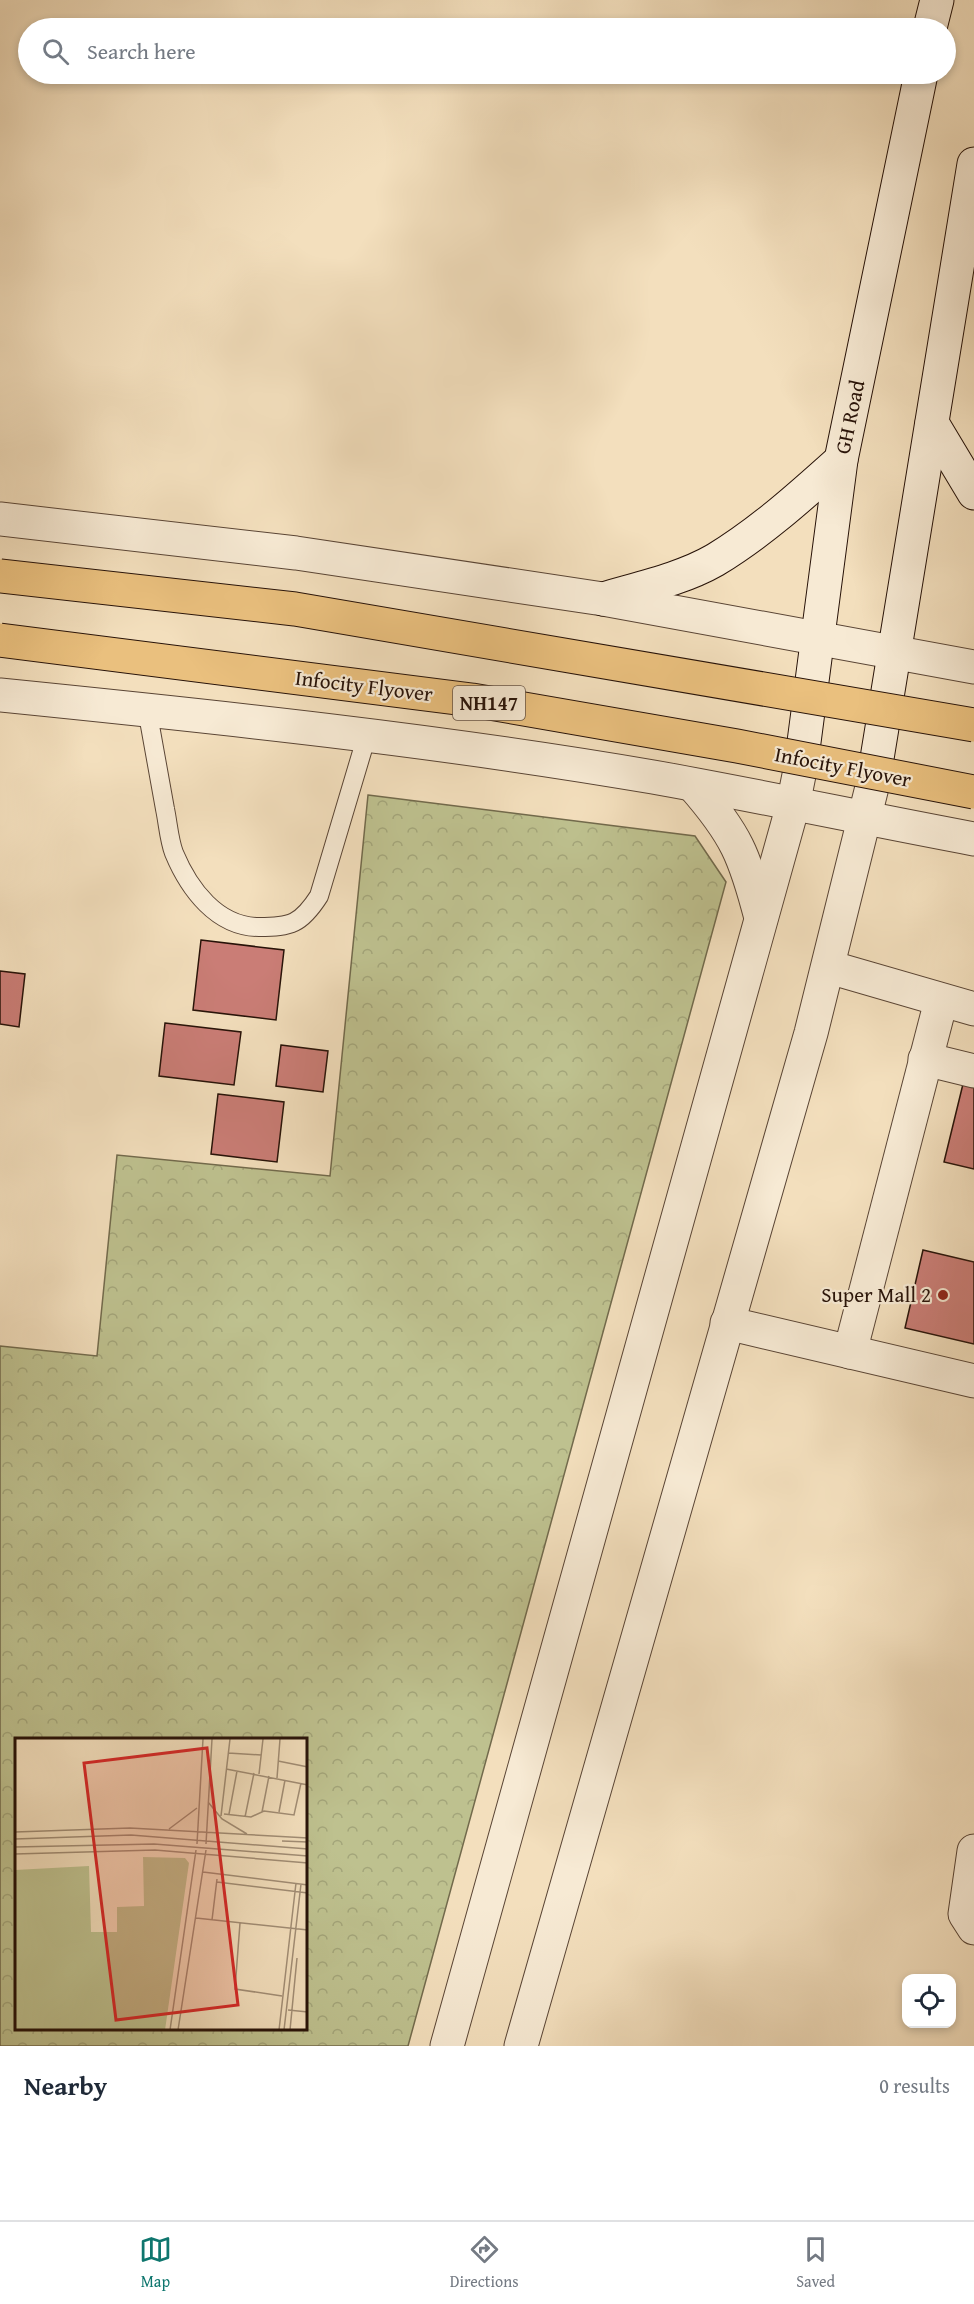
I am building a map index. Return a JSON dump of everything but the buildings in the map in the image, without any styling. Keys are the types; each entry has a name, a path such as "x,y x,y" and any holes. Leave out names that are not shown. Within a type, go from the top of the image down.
{"highway":[{"path":"0,576 295,609 974,725"},
{"name":"Infocity Flyover","path":"0,640 472,700 737,746 974,792"}],"street":[{"path":"932,18 937,0"},
{"name":"GH Road","path":"447,2046 793,805 801,765 841,460 919,84"},
{"path":"521,2046 828,967 866,819 974,164"},
{"path":"932,423 974,493"},
{"path":"603,599 672,578 714,560 783,512 841,460"},
{"path":"0,519 296,553 603,599 974,667"},
{"path":"0,695 367,735 473,749 693,785 974,839"},
{"path":"693,785 734,836 748,868 761,920"},
{"path":"828,967 974,1009"},
{"path":"850,1352 941,1001"},
{"path":"926,1059 974,1071"},
{"path":"727,1323 974,1381"},
{"path":"974,1851 964,1914 974,1928"}],"lane":[{"path":"147,710 173,852 188,882 205,904 224,917 250,927 284,927 305,917 319,896 367,735"}],"green space":[{"path":"368,795 695,836 726,882 408,2046 0,2046 0,1346 97,1356 117,1155 330,1176"}],"place":[{"name":"Super Mall 2","path":"943,1295"}]}
